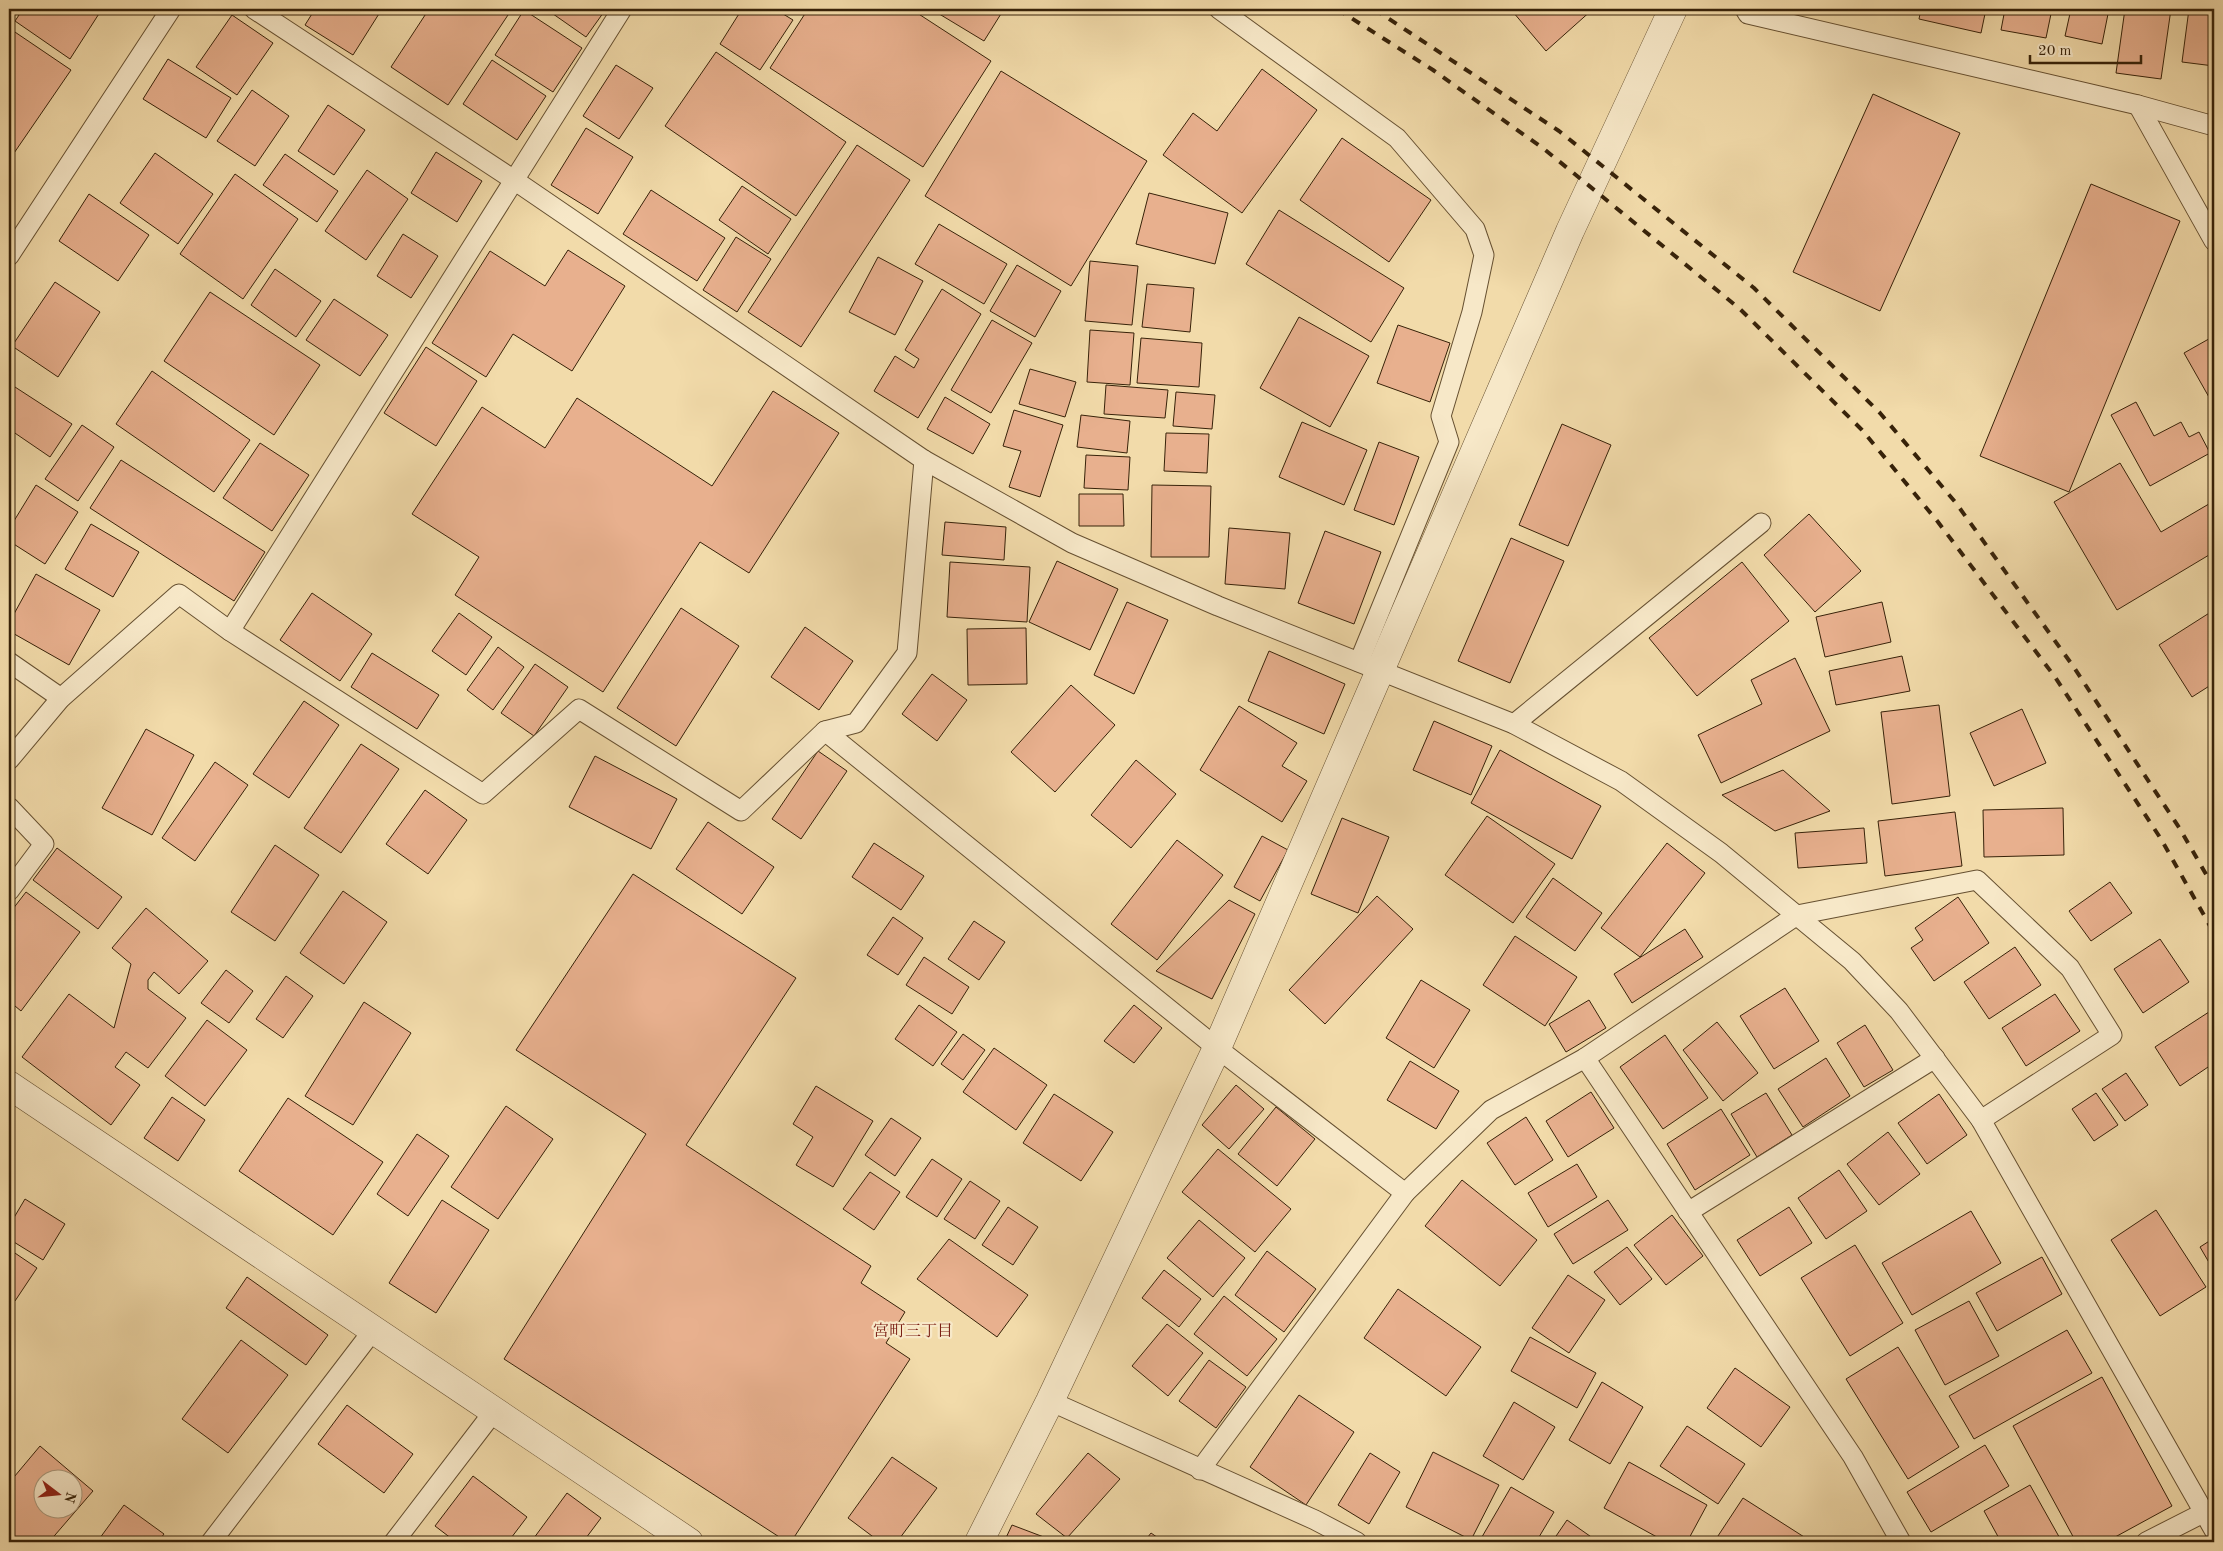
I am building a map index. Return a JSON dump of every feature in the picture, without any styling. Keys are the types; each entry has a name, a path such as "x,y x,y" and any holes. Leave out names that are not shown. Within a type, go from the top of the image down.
{"street":[{"path":"979,1542 1050,1401 1217,1048 1369,666 1673,9"},
{"path":"9,1085 689,1542"}],"lane":[{"path":"9,256 171,9"},
{"path":"254,9 514,180 924,460 1072,543 1218,606 1514,724 1621,781 1721,853 1852,961 1899,1011 1981,1120 2214,1530"},
{"path":"230,631 622,9"},
{"path":"1219,9 1397,138 1475,228 1484,255 1472,312 1441,416 1449,442 1369,666"},
{"path":"1745,9 1748,14 2138,105 2214,126"},
{"path":"2138,105 2214,241"},
{"path":"9,760 62,698 179,594 230,631 483,794 579,709 741,811 825,731 856,723 907,652 924,460"},
{"path":"1514,724 1761,523"},
{"path":"9,662 62,698"},
{"path":"825,731 1217,1048 1405,1193"},
{"path":"9,807 44,844 9,891"},
{"path":"1200,1470 1405,1193 1491,1110 1585,1058 1797,915 1977,880 2070,968 2112,1035 1981,1120"},
{"path":"1585,1058 1853,1457 1900,1542"},
{"path":"1688,1212 1935,1058"},
{"path":"211,1542 374,1329"},
{"path":"1050,1401 1315,1520 1357,1542"},
{"path":"394,1542 494,1410"},
{"path":"2146,1542 2205,1512"}],"building":[{"path":"23,9 102,9 70,59 15,21"},
{"path":"315,9 382,9 353,55 305,25"},
{"path":"429,9 512,9 448,105 391,67"},
{"path":"546,9 606,9 586,37"},
{"path":"742,9 775,9 793,20 760,70 720,44"},
{"path":"808,9 911,9 991,61 923,167 770,68"},
{"path":"938,9 1004,9 984,41 936,12"},
{"path":"1517,9 1593,9 1546,51 1513,12"},
{"path":"1921,9 1986,9 1981,33 1919,19"},
{"path":"2005,9 2052,9 2046,38 2001,30"},
{"path":"2071,9 2109,9 2102,44 2065,36"},
{"path":"2125,9 2171,9 2161,79 2116,73"},
{"path":"2189,9 2214,9 2214,66 2182,62"},
{"path":"524,10 582,48 553,92 495,55"},
{"path":"232,15 273,43 237,95 196,67"},
{"path":"9,28 71,70 12,156 9,154"},
{"path":"716,52 846,142 796,216 665,126"},
{"path":"168,59 231,98 206,138 143,99"},
{"path":"492,60 546,96 517,140 463,104"},
{"path":"616,65 653,88 619,139 583,116"},
{"path":"1262,69 1317,110 1242,213 1163,155 1193,113 1217,131"},
{"path":"1001,71 1147,161 1071,286 925,196"},
{"path":"252,90 289,116 255,166 217,141"},
{"path":"1873,94 1960,133 1880,311 1793,272"},
{"path":"328,105 365,130 334,175 298,151"},
{"path":"586,128 633,157 598,214 551,185"},
{"path":"1342,138 1431,200 1389,262 1300,200"},
{"path":"857,145 910,180 801,347 748,312"},
{"path":"436,152 482,181 457,222 411,193"},
{"path":"155,153 213,194 178,244 120,203"},
{"path":"285,154 338,191 317,222 263,185"},
{"path":"367,170 408,199 366,260 325,231"},
{"path":"235,174 298,219 243,299 180,254"},
{"path":"2091,184 2180,221 2069,492 1980,456"},
{"path":"742,186 791,219 768,254 719,220"},
{"path":"651,190 725,238 697,281 623,234"},
{"path":"1149,193 1228,213 1215,264 1136,244"},
{"path":"89,194 149,235 118,281 59,241"},
{"path":"1279,210 1404,288 1371,342 1246,264"},
{"path":"939,224 1007,264 984,304 915,264"},
{"path":"403,234 438,256 411,298 377,276"},
{"path":"736,237 771,259 737,312 703,290"},
{"path":"568,250 625,286 572,371 513,334 486,377 432,343 490,251 545,286"},
{"path":"878,257 923,281 895,335 849,312"},
{"path":"1090,261 1138,266 1132,325 1085,321"},
{"path":"1017,265 1061,291 1035,337 990,311"},
{"path":"275,269 321,301 296,337 251,305"},
{"path":"55,282 100,312 58,377 12,346"},
{"path":"1147,284 1194,288 1190,332 1142,327"},
{"path":"942,289 981,314 918,418 874,391 895,356 914,368 919,359 905,350"},
{"path":"210,292 320,365 274,435 164,361"},
{"path":"334,299 388,335 360,376 306,340"},
{"path":"1299,317 1369,356 1330,427 1260,388"},
{"path":"992,320 1032,343 991,413 951,390"},
{"path":"1398,325 1450,343 1430,402 1377,383"},
{"path":"1090,330 1134,333 1130,385 1087,382"},
{"path":"2214,336 2214,406 2184,353"},
{"path":"1141,338 1202,343 1199,387 1137,383"},
{"path":"426,347 477,381 436,446 384,413"},
{"path":"1030,369 1076,382 1065,417 1019,404"},
{"path":"152,371 250,440 214,492 116,424"},
{"path":"1106,385 1168,390 1165,418 1104,414"},
{"path":"15,387 72,424 50,457 9,429 9,396"},
{"path":"773,391 839,433 749,573 700,542 603,692 455,595 479,557 412,514 482,407 545,448 577,398 712,486"},
{"path":"1176,392 1215,395 1212,429 1173,426"},
{"path":"945,397 990,424 973,454 927,429"},
{"path":"2136,402 2154,436 2181,422 2189,437 2199,432 2210,453 2150,486 2111,415"},
{"path":"1014,410 1063,425 1040,497 1009,487 1021,451 1003,446"},
{"path":"1081,415 1130,421 1127,453 1077,447"},
{"path":"1302,422 1367,450 1344,505 1279,477"},
{"path":"1562,424 1611,445 1568,546 1519,525"},
{"path":"82,425 114,447 78,501 45,479"},
{"path":"1166,433 1209,434 1207,473 1164,471"},
{"path":"1379,442 1419,457 1394,525 1354,510"},
{"path":"260,443 309,475 272,531 223,498"},
{"path":"1086,455 1130,457 1128,490 1084,488"},
{"path":"121,460 265,552 234,601 90,508"},
{"path":"2120,463 2161,532 2214,501 2214,552 2117,610 2054,502"},
{"path":"36,485 78,512 45,564 9,541 9,529"},
{"path":"1152,485 1211,486 1209,557 1151,557"},
{"path":"1079,494 1123,494 1124,526 1079,526"},
{"path":"1809,514 1861,571 1815,612 1764,555"},
{"path":"945,522 1006,527 1004,560 942,555"},
{"path":"91,524 139,552 113,597 65,569"},
{"path":"1229,528 1290,533 1285,589 1225,584"},
{"path":"1325,531 1381,552 1354,624 1298,603"},
{"path":"1511,538 1564,561 1510,683 1458,661"},
{"path":"1057,561 1118,589 1090,650 1029,622"},
{"path":"950,562 1030,567 1027,622 947,617"},
{"path":"1742,562 1789,621 1697,696 1649,638"},
{"path":"36,574 100,610 69,665 9,631 9,623"},
{"path":"312,593 372,634 340,681 280,640"},
{"path":"1127,602 1168,620 1134,694 1094,675"},
{"path":"1882,602 1891,642 1825,657 1816,617"},
{"path":"681,608 739,646 676,746 617,708"},
{"path":"2214,610 2214,683 2192,697 2159,645"},
{"path":"459,613 492,637 466,675 432,651"},
{"path":"805,627 853,661 819,710 771,677"},
{"path":"1026,628 1027,684 968,685 967,629"},
{"path":"498,647 524,667 493,710 467,690"},
{"path":"1269,651 1345,684 1324,734 1248,701"},
{"path":"372,653 439,695 417,729 351,687"},
{"path":"1902,656 1910,691 1836,705 1829,671"},
{"path":"1795,658 1830,731 1721,783 1698,735 1762,704 1751,680"},
{"path":"535,664 568,687 534,736 501,713"},
{"path":"932,674 967,700 937,741 902,714"},
{"path":"1071,685 1115,725 1055,792 1011,752"},
{"path":"304,701 339,725 289,798 253,774"},
{"path":"1939,705 1950,796 1892,804 1881,712"},
{"path":"1239,706 1297,743 1282,766 1307,781 1282,822 1200,770"},
{"path":"2022,709 2046,763 1994,786 1970,733"},
{"path":"1434,721 1492,746 1471,795 1413,770"},
{"path":"146,729 194,755 152,835 102,808"},
{"path":"361,744 399,769 341,853 304,828"},
{"path":"1500,750 1601,806 1572,859 1471,803"},
{"path":"818,751 847,771 801,839 772,819"},
{"path":"595,756 677,799 651,849 569,807"},
{"path":"1136,760 1176,794 1131,848 1091,815"},
{"path":"215,762 248,785 195,861 162,838"},
{"path":"1783,770 1830,811 1775,831 1722,795"},
{"path":"425,790 467,820 428,874 386,844"},
{"path":"2063,808 2064,855 1984,857 1983,810"},
{"path":"1955,812 1962,866 1885,876 1878,821"},
{"path":"1487,816 1555,864 1513,923 1445,875"},
{"path":"1342,818 1389,837 1358,913 1311,894"},
{"path":"708,822 774,867 742,914 676,869"},
{"path":"1864,828 1867,863 1798,868 1795,833"},
{"path":"1262,836 1288,850 1260,901 1234,887"},
{"path":"1177,840 1223,875 1157,960 1111,924"},
{"path":"874,843 924,876 901,910 852,877"},
{"path":"1667,843 1705,873 1640,957 1601,928"},
{"path":"275,845 319,875 275,941 231,912"},
{"path":"57,848 122,897 98,929 33,880"},
{"path":"633,874 796,978 686,1145 871,1266 861,1283 905,1312 886,1343 910,1359 791,1542 787,1542 504,1359 646,1134 516,1050"},
{"path":"1553,878 1602,913 1575,951 1526,917"},
{"path":"2110,882 2132,913 2091,941 2069,911"},
{"path":"343,891 387,922 344,984 300,953"},
{"path":"26,892 80,932 21,1011 9,1001 9,914"},
{"path":"1377,896 1413,929 1325,1024 1289,990"},
{"path":"1958,897 1989,943 1934,981 1911,948 1923,940 1915,928"},
{"path":"1229,900 1255,914 1212,999 1156,971"},
{"path":"146,908 208,961 179,994 154,972 148,980 148,989 186,1018 148,1068 126,1052 115,1067 140,1085 111,1125 22,1057 69,994 114,1028 131,964 112,948"},
{"path":"893,917 923,938 898,975 867,955"},
{"path":"974,921 1005,942 979,980 948,959"},
{"path":"1685,929 1703,957 1632,1003 1614,974"},
{"path":"1515,936 1577,977 1545,1026 1483,985"},
{"path":"2160,939 2189,982 2143,1013 2114,969"},
{"path":"2015,947 2041,985 1989,1019 1964,982"},
{"path":"924,957 969,987 952,1014 906,985"},
{"path":"226,970 253,991 229,1023 201,1003"},
{"path":"286,976 313,996 283,1038 256,1019"},
{"path":"1421,980 1470,1010 1434,1068 1386,1038"},
{"path":"1785,988 1819,1041 1774,1069 1740,1016"},
{"path":"2055,994 2080,1031 2026,1066 2002,1028"},
{"path":"1589,1000 1606,1028 1566,1052 1549,1024"},
{"path":"364,1002 411,1033 353,1125 305,1096"},
{"path":"919,1005 957,1032 933,1066 895,1039"},
{"path":"1134,1005 1162,1028 1134,1063 1104,1041"},
{"path":"2212,1010 2214,1013 2214,1063 2180,1086 2155,1047"},
{"path":"207,1020 247,1050 205,1106 165,1076"},
{"path":"1717,1022 1758,1073 1723,1101 1683,1050"},
{"path":"1865,1025 1893,1070 1864,1087 1837,1043"},
{"path":"963,1034 985,1050 963,1080 941,1064"},
{"path":"1665,1035 1708,1098 1663,1129 1620,1067"},
{"path":"994,1048 1047,1085 1016,1130 963,1092"},
{"path":"1826,1058 1850,1096 1803,1127 1778,1089"},
{"path":"1410,1061 1459,1091 1436,1129 1387,1100"},
{"path":"2126,1073 2148,1105 2125,1121 2102,1089"},
{"path":"1236,1085 1264,1109 1229,1149 1202,1125"},
{"path":"816,1086 873,1121 833,1187 796,1165 813,1137 793,1124"},
{"path":"1591,1092 1614,1128 1568,1157 1546,1121"},
{"path":"1766,1093 1792,1135 1757,1157 1731,1114"},
{"path":"2096,1093 2118,1125 2094,1141 2072,1109"},
{"path":"1054,1094 1113,1132 1081,1181 1023,1143"},
{"path":"1939,1094 1967,1135 1927,1164 1898,1123"},
{"path":"172,1097 205,1120 178,1161 144,1138"},
{"path":"288,1098 383,1162 333,1235 239,1171"},
{"path":"506,1106 553,1139 498,1219 451,1187"},
{"path":"1276,1107 1315,1139 1277,1186 1238,1154"},
{"path":"1721,1109 1750,1155 1695,1190 1667,1144"},
{"path":"1526,1117 1553,1160 1515,1185 1487,1143"},
{"path":"891,1118 921,1138 895,1176 865,1155"},
{"path":"1888,1132 1920,1174 1879,1205 1847,1164"},
{"path":"417,1134 449,1156 408,1216 377,1194"},
{"path":"1218,1149 1291,1209 1255,1252 1182,1192"},
{"path":"932,1159 962,1179 937,1217 906,1197"},
{"path":"1577,1164 1597,1197 1548,1227 1528,1193"},
{"path":"1839,1170 1867,1211 1826,1239 1798,1198"},
{"path":"870,1172 900,1192 874,1230 843,1209"},
{"path":"1462,1180 1537,1240 1500,1286 1425,1226"},
{"path":"970,1181 1000,1201 975,1239 944,1219"},
{"path":"25,1199 65,1224 43,1260 9,1239 9,1226"},
{"path":"442,1200 489,1230 436,1313 389,1283"},
{"path":"1608,1200 1628,1230 1573,1264 1554,1234"},
{"path":"1008,1207 1038,1227 1013,1265 982,1245"},
{"path":"1789,1207 1812,1243 1760,1276 1737,1240"},
{"path":"2156,1210 2206,1287 2160,1316 2111,1240"},
{"path":"1971,1211 2001,1263 1912,1315 1882,1263"},
{"path":"1672,1215 1703,1256 1666,1285 1634,1245"},
{"path":"1199,1220 1245,1258 1213,1297 1167,1258"},
{"path":"2214,1238 2214,1271 2200,1247"},
{"path":"949,1239 1028,1295 997,1337 917,1279"},
{"path":"1855,1245 1903,1323 1850,1356 1801,1278"},
{"path":"1627,1247 1652,1279 1620,1305 1594,1272"},
{"path":"9,1249 37,1268 15,1301 9,1296"},
{"path":"1267,1251 1316,1289 1284,1332 1235,1295"},
{"path":"2042,1257 2062,1294 1997,1331 1976,1293"},
{"path":"1164,1270 1201,1299 1179,1327 1142,1298"},
{"path":"1568,1275 1605,1300 1569,1353 1532,1328"},
{"path":"247,1277 328,1335 306,1365 226,1308"},
{"path":"1398,1289 1481,1347 1446,1396 1364,1338"},
{"path":"1224,1296 1277,1339 1247,1376 1194,1334"},
{"path":"1969,1301 1999,1356 1945,1385 1915,1330"},
{"path":"1167,1324 1203,1353 1168,1396 1132,1366"},
{"path":"2067,1330 2092,1373 1974,1439 1949,1396"},
{"path":"1530,1337 1596,1373 1577,1408 1511,1371"},
{"path":"241,1340 288,1375 228,1453 182,1419"},
{"path":"1898,1347 1959,1447 1908,1479 1846,1379"},
{"path":"1209,1360 1246,1387 1216,1428 1179,1401"},
{"path":"1735,1368 1790,1407 1761,1447 1707,1408"},
{"path":"2102,1377 2172,1506 2106,1542 2076,1542 2013,1426"},
{"path":"1602,1382 1643,1407 1610,1464 1569,1440"},
{"path":"1299,1395 1354,1432 1306,1505 1250,1467"},
{"path":"1514,1402 1555,1427 1523,1480 1483,1456"},
{"path":"347,1405 413,1454 384,1493 318,1444"},
{"path":"1687,1426 1745,1464 1718,1504 1660,1466"},
{"path":"1985,1445 2009,1486 1931,1532 1907,1492"},
{"path":"40,1446 66,1468 32,1468 32,1518 70,1518 49,1542 9,1542 9,1483"},
{"path":"1433,1452 1499,1485 1471,1540 1406,1507"},
{"path":"1088,1453 1120,1479 1067,1538 1036,1514"},
{"path":"1370,1453 1400,1472 1369,1524 1338,1505"},
{"path":"892,1457 937,1488 897,1542 880,1542 848,1518"},
{"path":"1629,1462 1707,1505 1687,1542 1666,1542 1604,1508"},
{"path":"473,1476 527,1517 508,1542 456,1542 435,1526"},
{"path":"82,1482 93,1491 82,1504"},
{"path":"2030,1485 2062,1542 2028,1542 2027,1539 2021,1542 2001,1542 1984,1511"},
{"path":"1511,1487 1554,1512 1536,1542 1479,1542"},
{"path":"567,1493 601,1518 583,1542 531,1542"},
{"path":"1743,1498 1812,1542 1714,1542"},
{"path":"124,1505 164,1534 158,1542 97,1542"},
{"path":"1567,1520 1597,1541 1552,1542"},
{"path":"1012,1525 1049,1539 1047,1542 1004,1542"},
{"path":"1151,1533 1164,1542 1144,1542"}],"railway":[{"path":"1337,9 1433,70 1544,149 1740,309 1862,430 1938,522 2055,677 2161,839 2214,933"},
{"path":"1374,9 1559,131 1754,288 1880,413 1956,503 2073,666 2180,829 2214,888"}],"district":[{"name":"宮町三丁目","path":"913,1330"}]}
